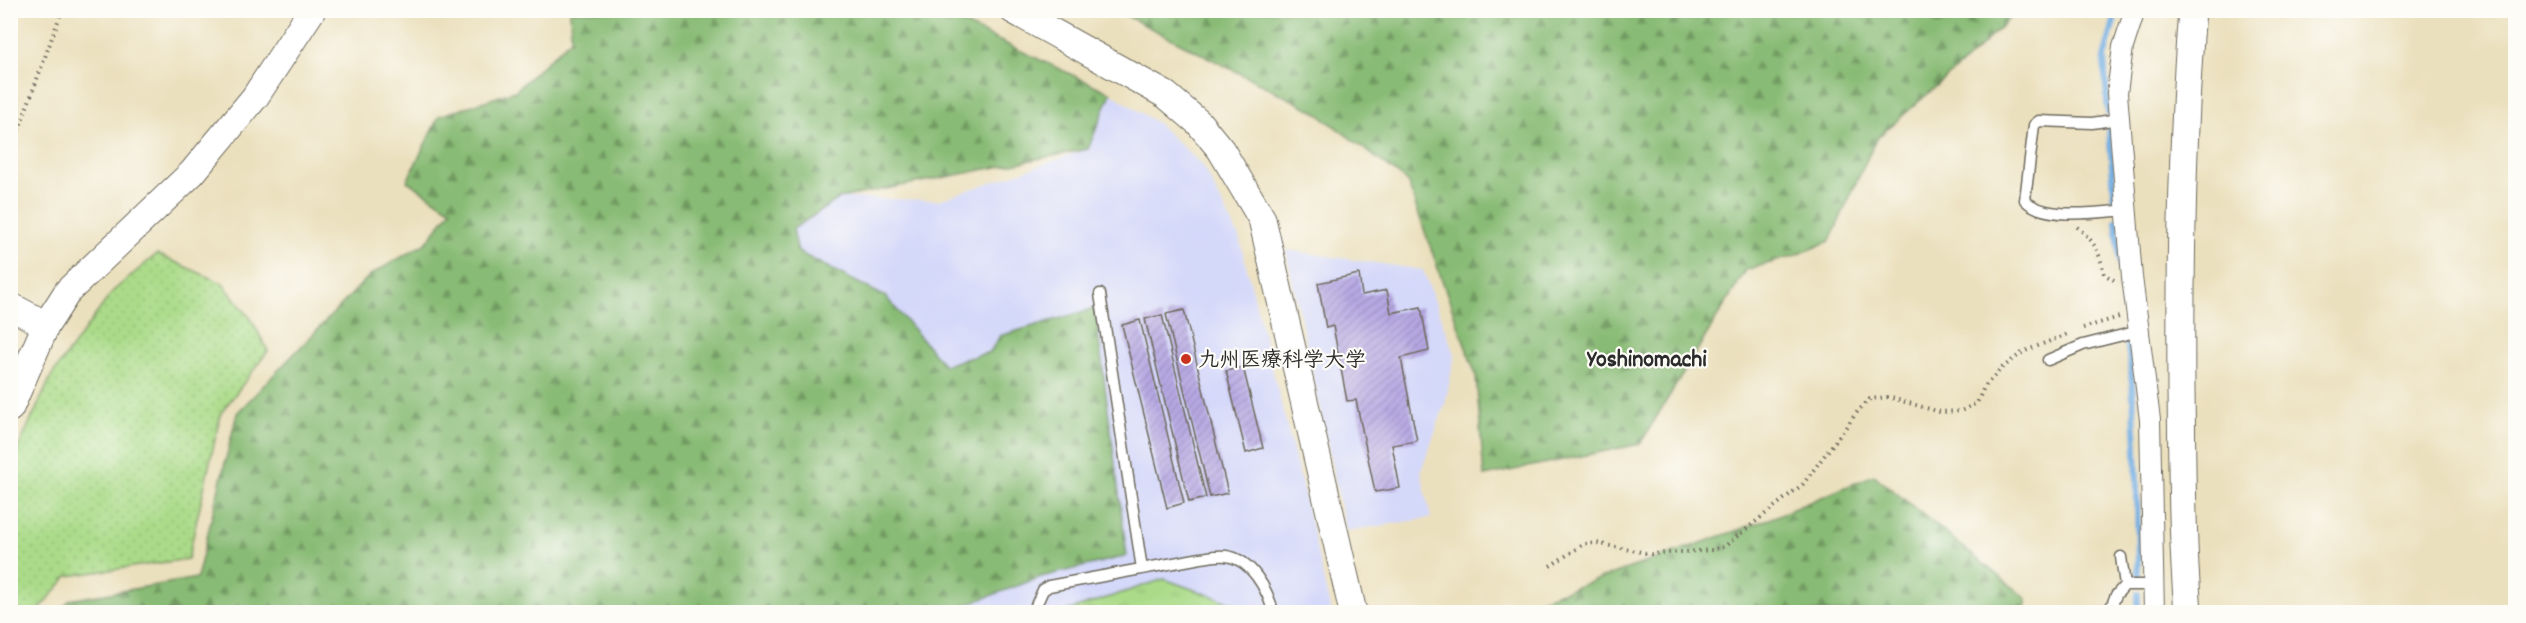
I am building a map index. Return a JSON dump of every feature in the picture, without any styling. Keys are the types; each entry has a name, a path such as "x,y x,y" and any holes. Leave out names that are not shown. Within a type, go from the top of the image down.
{"street":[{"path":"10,408 46,325 68,291 192,173 255,97 312,10"},
{"path":"1012,10 1166,95 1199,123 1221,150 1249,195 1262,219 1279,284 1353,612"},
{"path":"2135,10 2123,47 2117,93 2132,277 2150,420 2154,612"},
{"path":"2188,612 2180,267 2184,107 2192,10"},
{"path":"10,306 46,325"}],"lane":[{"path":"2119,119 2092,123 2039,121 2034,125 2025,200 2031,206 2061,214 2128,210"},
{"path":"1100,294 1142,569"},
{"path":"2048,360 2083,345 2139,331"},
{"path":"1033,612 1043,590 1049,586 1226,555 1245,564 1257,577 1271,603 1273,612"},
{"path":"2121,557 2125,585"},
{"path":"2109,612 2115,595 2125,585 2153,585"}],"path":[{"path":"10,144 14,143 62,10"},
{"path":"2061,214 2090,238 2098,250 2104,274 2112,280 2132,277"},
{"path":"1550,566 1584,544 1596,543 1651,554 1713,550 1725,546 1803,484 1858,411 1870,399 1888,397 1940,412 1961,411 1977,403 1984,387 2002,368 2023,352 2070,333 2136,311"}],"shaded area":[{"name":"九州医療科学大学","path":"1111,93 1158,124 1203,166 1239,237 1304,494 1331,612 947,612 1041,577 1127,556 990,352 944,365 885,297 798,252 793,229 840,198 939,200 1088,149"},
{"path":"1286,250 1423,270 1455,355 1445,404 1421,471 1431,518 1346,531"}],"green space":[{"path":"2017,10 1970,57 1876,139 1830,241 1794,256 1746,270 1640,444 1484,476 1476,376 1407,181 1314,111 1117,11"},
{"path":"570,11 936,11 1111,93 1088,149 840,198 793,229 798,252 886,297 944,365 990,352 1000,336 1095,308 1127,556 1041,577 947,612 59,612 70,600 197,578 237,413 370,275 426,243 451,210 407,181 439,116 515,91 571,39"},
{"path":"157,254 222,283 251,319 268,351 221,413 188,559 68,576 37,612 11,612 11,463 52,375 113,291"},
{"path":"1874,475 2027,599 2024,612 1523,612 1522,606 1769,519"},
{"path":"1164,579 1237,605 1239,612 1064,612"}],"building":[{"path":"1359,274 1362,295 1387,290 1391,313 1421,307 1429,351 1401,358 1417,441 1392,445 1400,488 1375,492 1356,400 1347,401 1333,326 1326,328 1318,283"},
{"path":"1184,310 1228,493 1210,497 1166,314"},
{"path":"1162,315 1206,498 1189,502 1145,319"},
{"path":"1140,320 1184,503 1167,508 1122,325"},
{"path":"1243,367 1263,448 1246,453 1226,371"}],"waterway":[{"path":"2108,113 2104,58 2117,10"},
{"path":"2109,130 2115,204"},
{"path":"2116,221 2121,273"},
{"path":"2122,285 2124,306"},
{"path":"2127,339 2135,428 2138,578"},
{"path":"2138,594 2138,612"}],"place":[{"name":"九州医療科学大学","path":"1186,359"}],"district":[{"name":"Yoshinomachi","path":"1647,358"}]}
